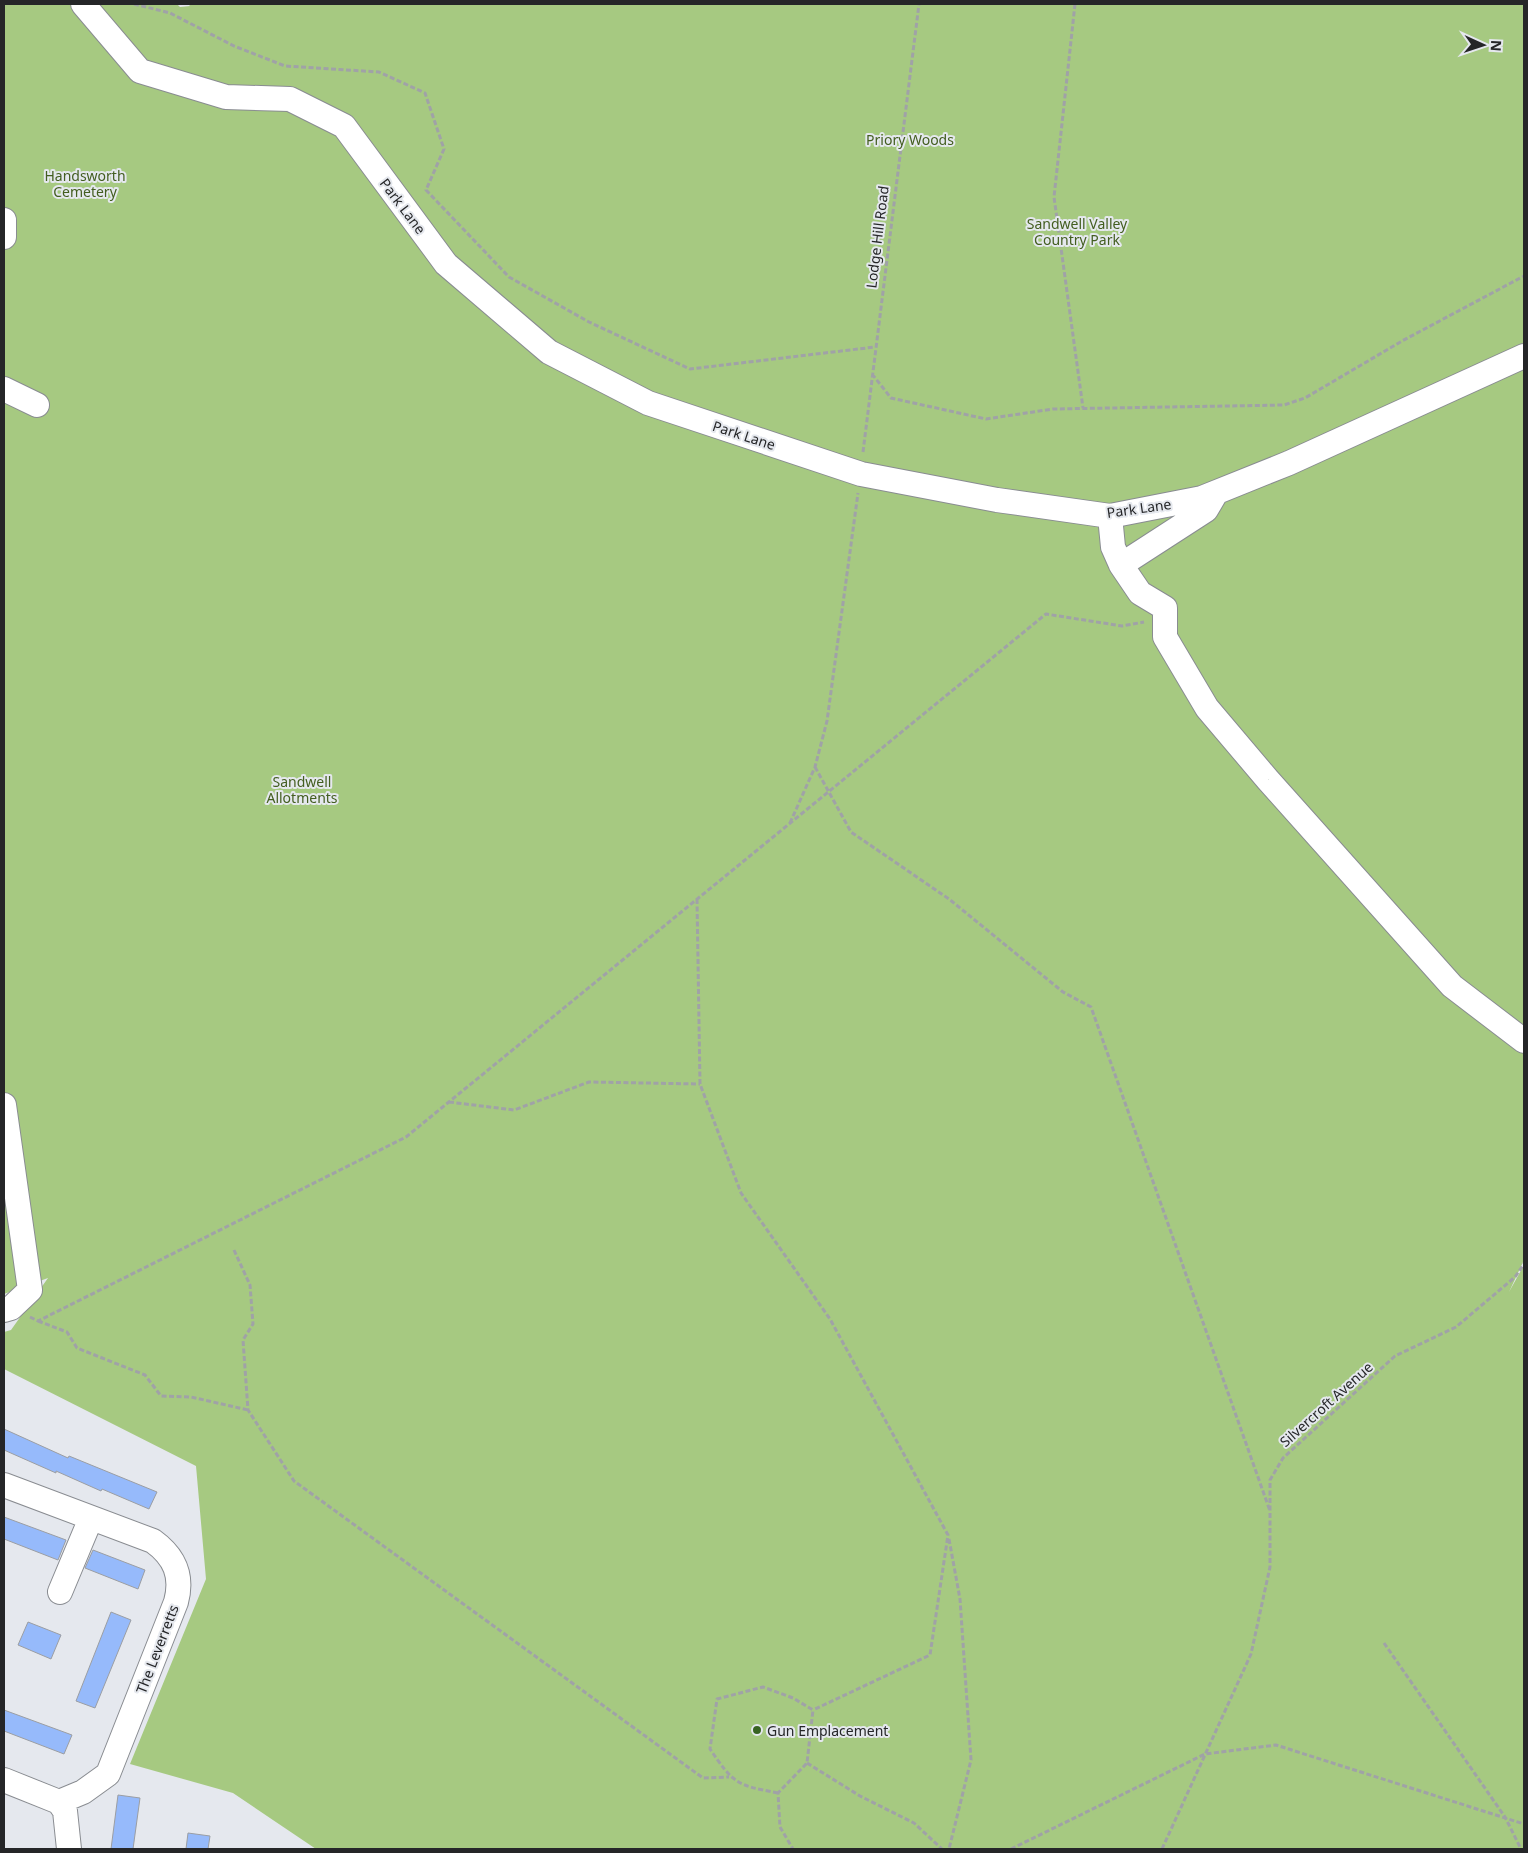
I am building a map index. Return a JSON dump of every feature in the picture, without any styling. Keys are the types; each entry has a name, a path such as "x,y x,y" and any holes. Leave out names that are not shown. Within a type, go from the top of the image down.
{"street":[{"name":"Park Lane","path":"83,4 140,71 226,96 290,99 344,126 446,264 549,352 648,403 861,474 997,500 1110,516 1202,498 1289,463 1524,356"},
{"path":"4,220 4,237"},
{"path":"4,388 37,404"},
{"path":"1121,565 1206,510 1216,492"},
{"path":"1110,516 1113,547 1121,565 1140,593 1165,608 1165,637 1207,708 1268,780 1452,986 1524,1040"},
{"path":"4,1105 30,1290 7,1309"},
{"name":"The Leverretts","path":"4,1485 153,1541 164,1549 174,1562 180,1588 108,1774 83,1792 59,1802"},
{"path":"60,1592 91,1518"},
{"path":"4,1780 59,1802 65,1811 69,1842"}],"path":[{"path":"134,4 170,13 234,46 285,66 379,72 425,93 444,149 426,190 510,277 589,322 690,369 875,347"},
{"name":"Lodge Hill Road","path":"789,824 816,767 826,721 861,474 875,347 919,4"},
{"path":"1075,4 1054,197 1083,408"},
{"path":"872,373 891,398 986,419 1053,409 1284,405 1305,398 1402,341 1524,276"},
{"path":"38,1321 406,1137 1046,614 1122,626 1149,621 1165,608"},
{"path":"816,767 851,832 949,899 1064,992 1091,1007 1270,1511"},
{"path":"697,899 700,1084 742,1193 830,1319 948,1535 960,1599 971,1760 950,1849"},
{"path":"448,1102 514,1110 589,1082 700,1084"},
{"path":"234,1250 250,1285 253,1324 243,1340 248,1410 294,1481 703,1778 729,1776"},
{"name":"Silvercroft Avenue","path":"1162,1849 1251,1654 1270,1567 1270,1480 1284,1458 1395,1356 1456,1328 1515,1277 1524,1264"},
{"path":"7,1309 67,1332 76,1348 145,1375 161,1396 191,1397 248,1410"},
{"path":"813,1710 930,1655 948,1535"},
{"path":"1384,1643 1505,1817 1521,1849"},
{"path":"778,1793 748,1788 729,1776 710,1749 717,1699 763,1687 793,1698 813,1710"},
{"path":"793,1849 780,1827 778,1793 806,1763 813,1710"},
{"path":"1010,1849 1205,1754 1276,1745 1524,1824"},
{"path":"806,1763 860,1796 914,1823 942,1849"}],"green space":[{"path":"4,4 177,4 180,7 190,6 188,4 1524,4 1524,1260 1509,1292 1524,1265 1524,1849 316,1849 233,1793 130,1764 206,1579 196,1466 4,1369 4,1332 11,1330 48,1278 4,1294"}],"building":[{"path":"4,1429 68,1458 69,1456 157,1492 149,1509 56,1471 56,1473 4,1450"},
{"path":"4,1517 66,1540 58,1560 4,1539"},
{"path":"93,1550 145,1570 138,1589 85,1568"},
{"path":"111,1612 131,1620 95,1708 76,1701"},
{"path":"28,1622 61,1635 51,1659 18,1645"},
{"path":"4,1710 72,1735 64,1754 4,1731"},
{"path":"118,1795 140,1798 133,1849 111,1849"},
{"path":"188,1833 210,1836 208,1849 186,1849"}],"place":[{"name":"Gun Emplacement","path":"757,1730"}],"park label":[{"name":"Priory Woods","path":"910,139"},
{"name":"Handsworth Cemetery","path":"85,184"},
{"name":"Sandwell Valley Country Park","path":"1077,232"},
{"name":"Sandwell Allotments","path":"302,790"}]}
